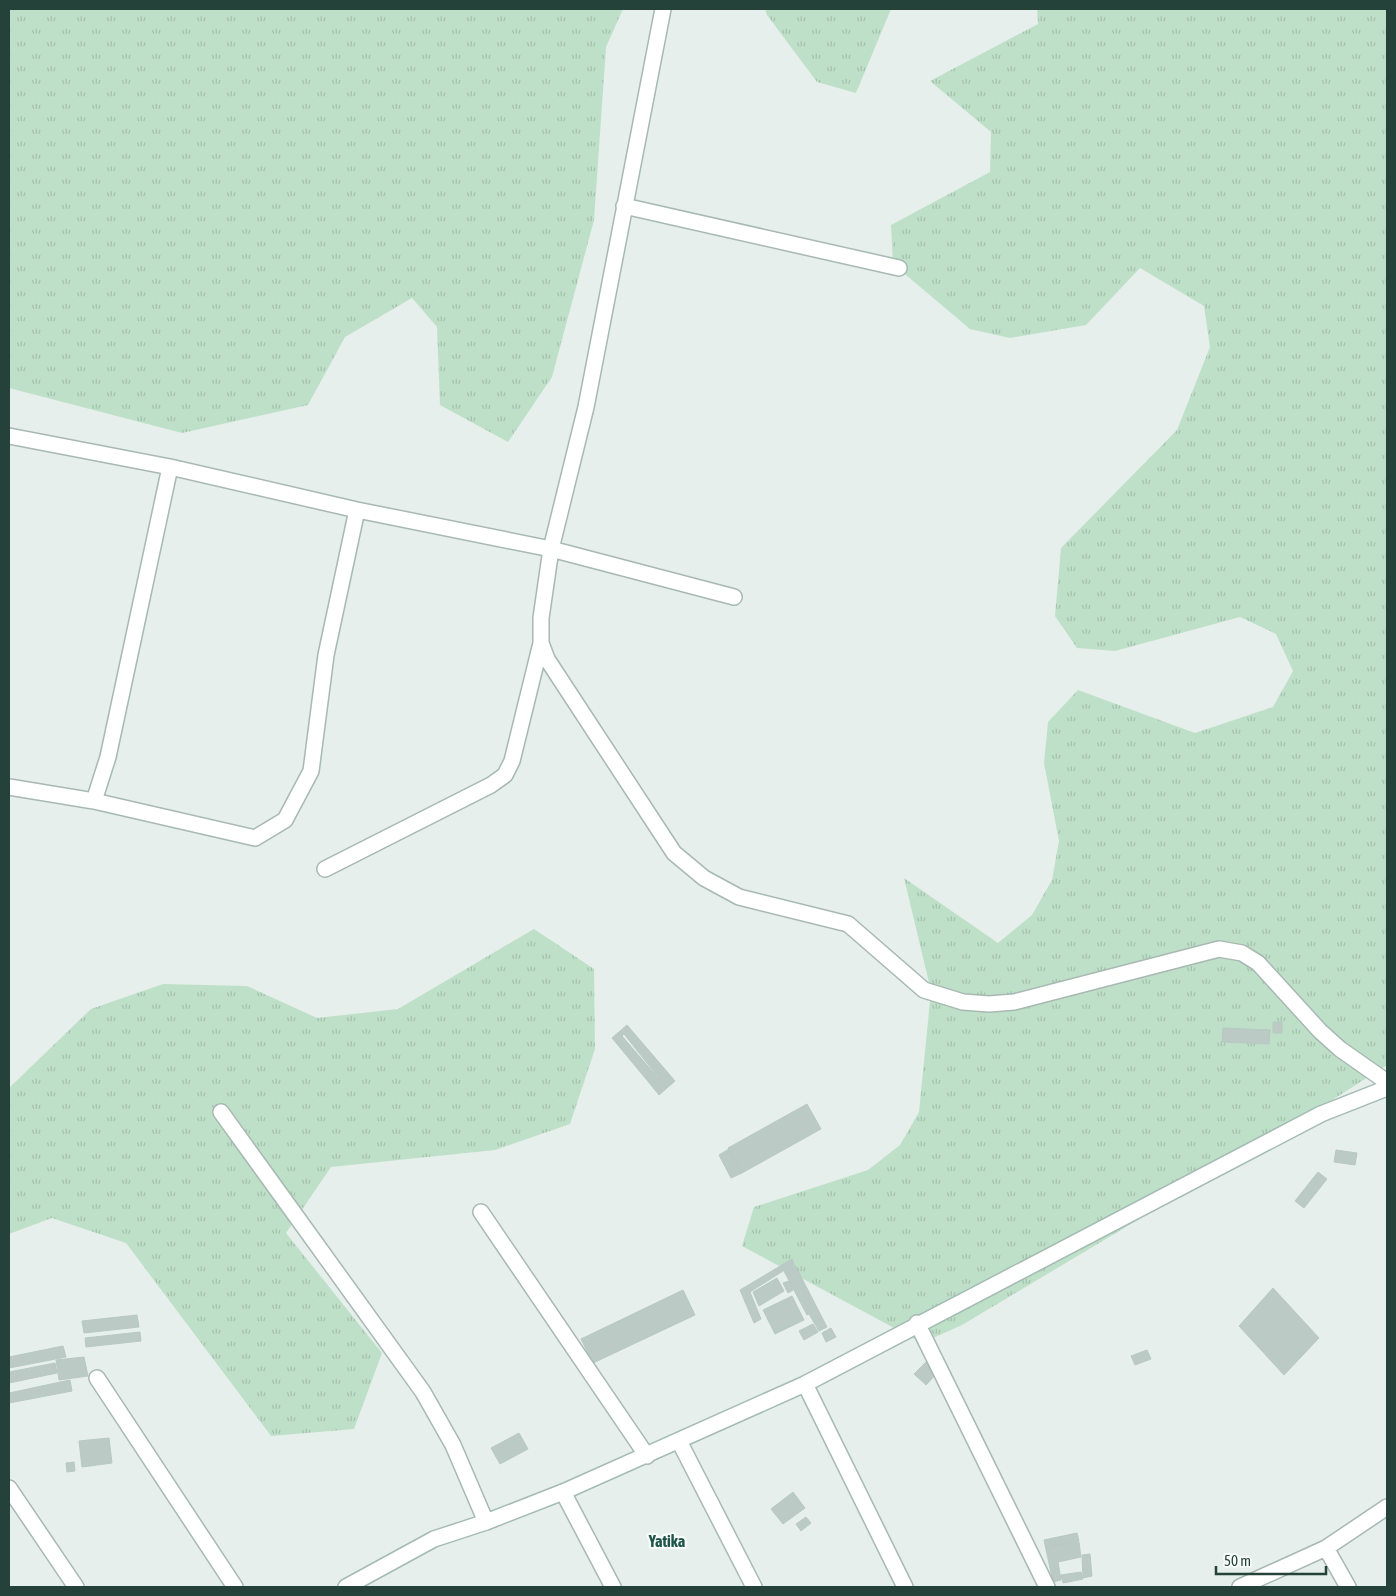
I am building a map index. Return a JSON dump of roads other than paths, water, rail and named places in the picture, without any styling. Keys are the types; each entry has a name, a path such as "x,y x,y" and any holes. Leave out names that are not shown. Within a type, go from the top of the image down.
{"street":[{"path":"325,869 491,785 505,775 512,761 541,643 541,618 551,549 586,407 663,9"},
{"path":"624,206 899,268"},
{"path":"9,436 170,467 357,510 551,549 734,597"},
{"path":"94,801 108,757 170,467"},
{"path":"9,788 94,801 255,838 285,820 311,771 326,655 357,510"},
{"path":"541,643 547,659 674,853 704,878 739,897 848,924 924,990 963,1002 989,1004 1014,1002 1219,949 1242,952 1258,963 1320,1031 1347,1054 1387,1082"},
{"path":"346,1587 434,1538 486,1522 563,1492 805,1384 918,1323 1321,1114 1387,1088"},
{"path":"222,1112 423,1392 453,1445 486,1522"},
{"path":"481,1212 647,1456"},
{"path":"918,1323 1047,1587"},
{"path":"97,1378 235,1587"},
{"path":"805,1384 905,1587"},
{"path":"679,1441 754,1587"},
{"path":"9,1488 76,1587"},
{"path":"563,1492 613,1587"},
{"path":"1240,1587 1326,1548 1387,1507"},
{"path":"1326,1548 1348,1587"}],"district":[{"name":"Yatika","path":"667,1541"}]}
